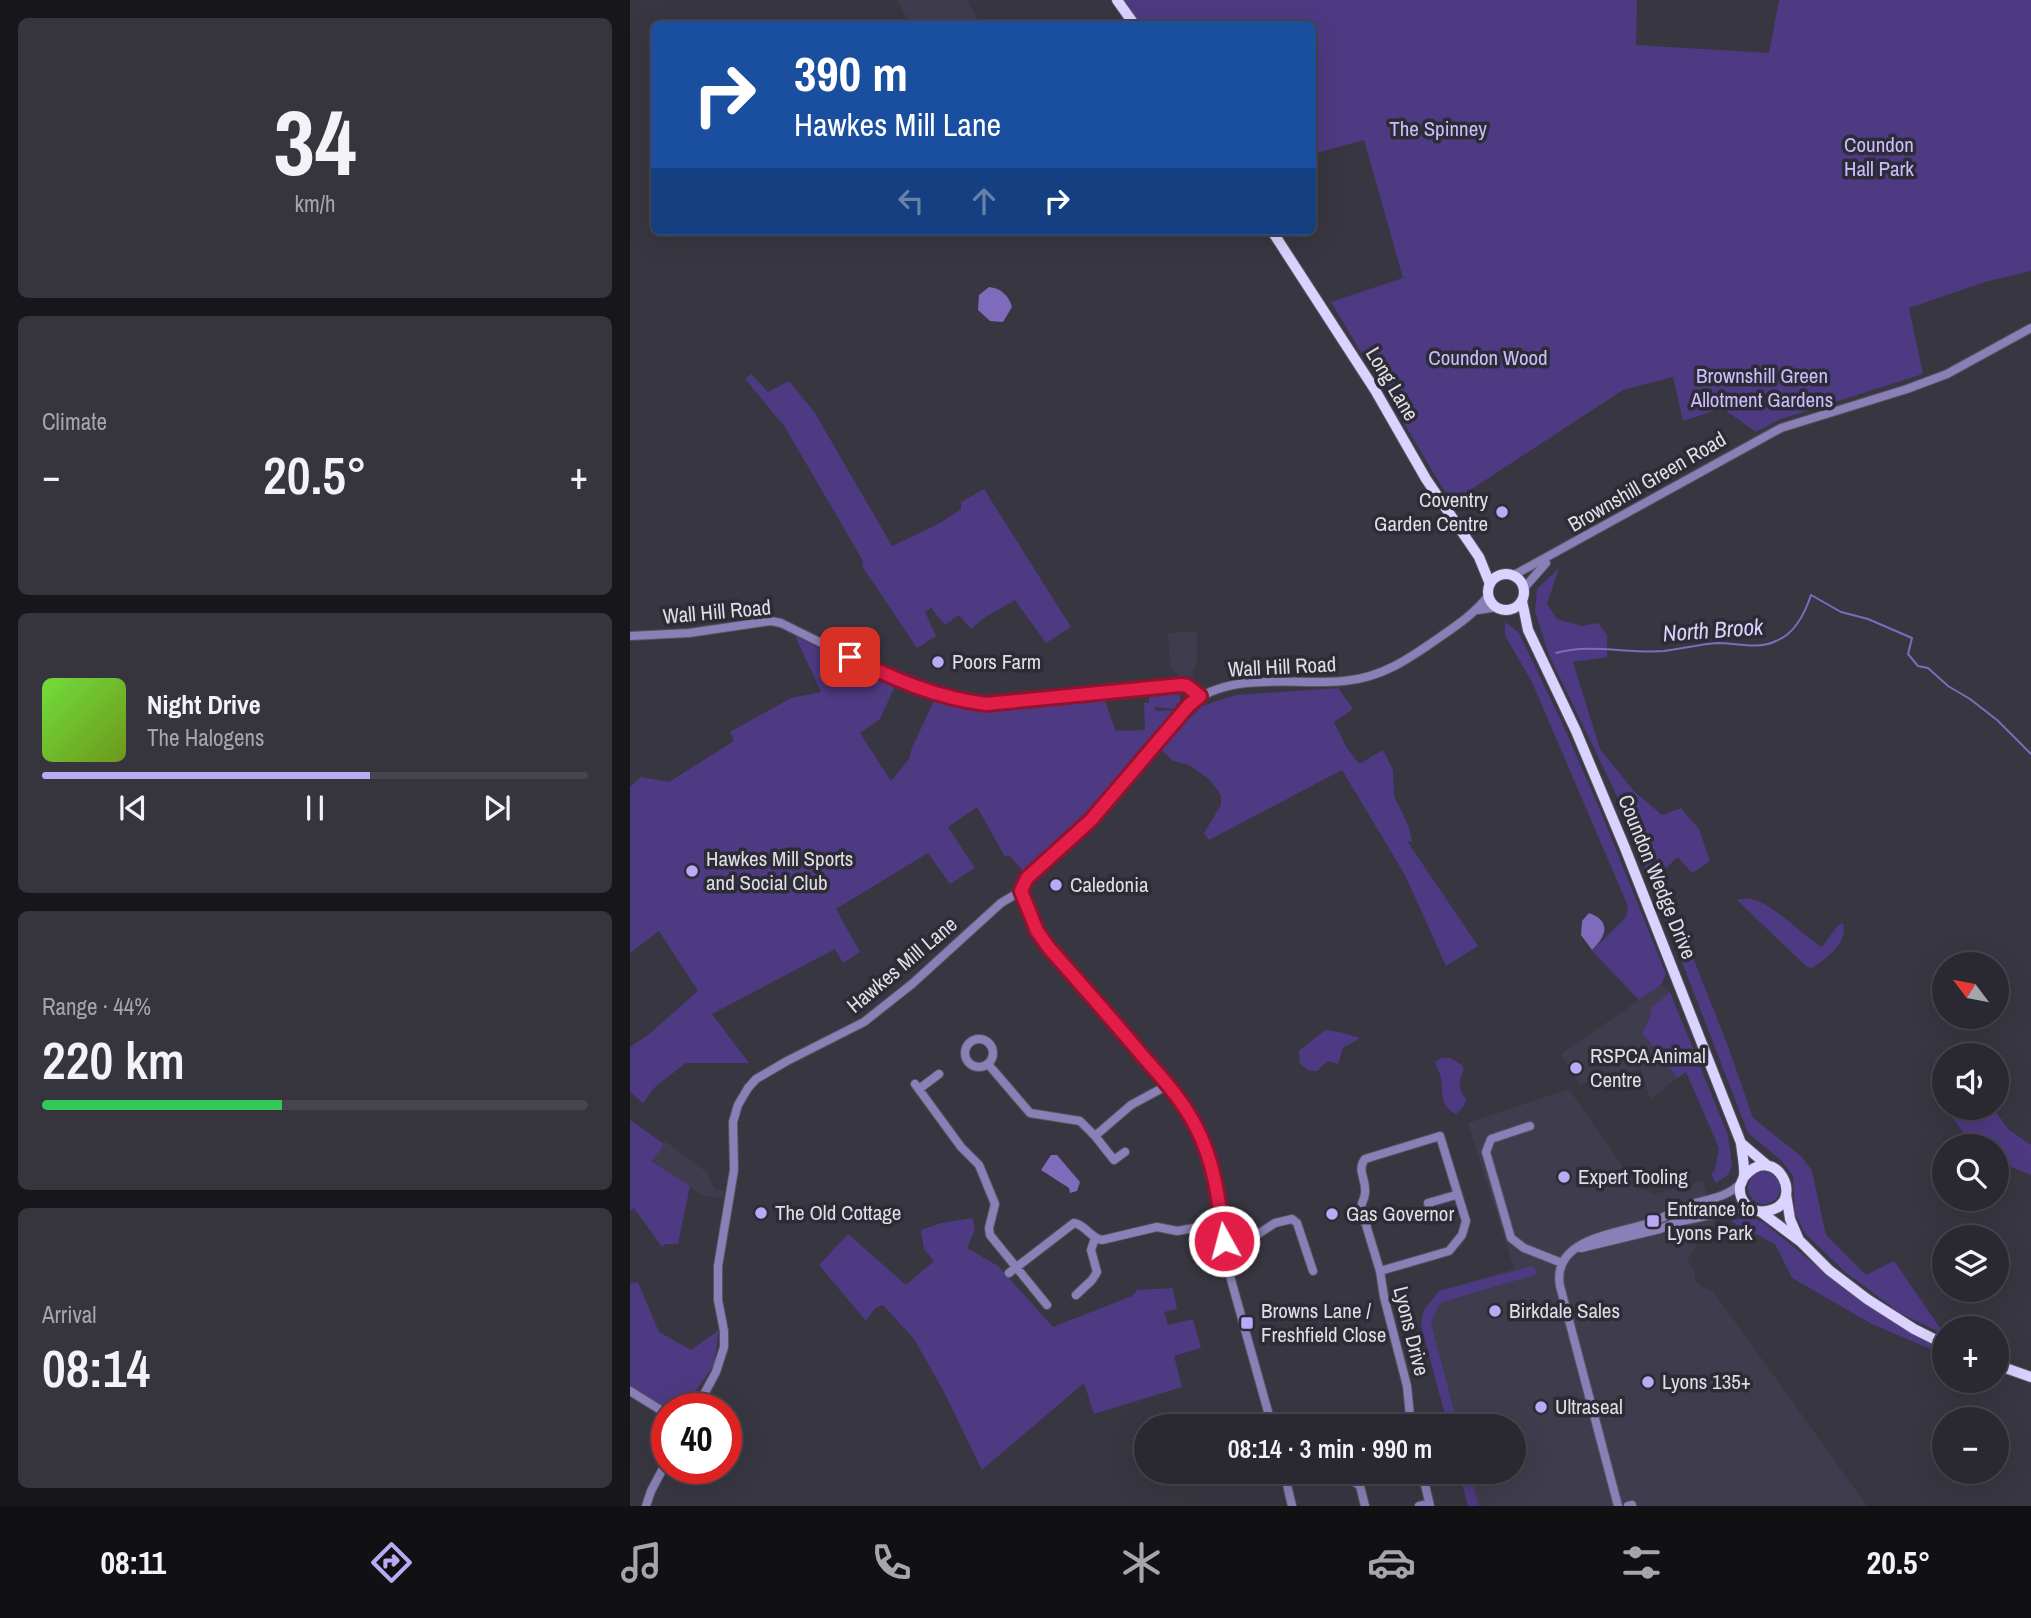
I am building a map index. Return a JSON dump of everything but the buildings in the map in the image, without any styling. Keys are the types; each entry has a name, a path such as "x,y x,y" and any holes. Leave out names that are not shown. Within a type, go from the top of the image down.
{"main road":[{"path":"1117,0 1132,21"},
{"name":"Long Lane","path":"1275,235 1375,390 1426,479 1479,557 1490,584"},
{"name":"Long Lane","path":"1479,557 1503,574"},
{"path":"1503,574 1514,575 1524,588 1522,601 1513,608 1501,608 1489,595 1490,584 1494,578 1503,574"},
{"name":"Coundon Wedge Drive","path":"1522,601 1528,629 1580,740 1625,848 1741,1143 1741,1198 1749,1208 1761,1211 1801,1242 1829,1270 1867,1299 1932,1338"},
{"name":"Coundon Wedge Drive","path":"1501,608 1528,629"},
{"name":"Coundon Wedge Drive","path":"1741,1143 1784,1177 1790,1219 1801,1242"},
{"path":"1742,1181 1753,1168 1768,1166"},
{"path":"1761,1211 1766,1212 1778,1206 1786,1194"},
{"path":"2009,1369 2031,1377"}],"street":[{"name":"Brownshill Green Road","path":"1514,575 1782,428 1947,374 2031,328"},
{"path":"1524,588 1553,556"},
{"name":"Wall Hill Road","path":"630,636 689,633 771,621 781,623 900,682 986,704 1181,685 1187,686 1200,696 1235,685 1345,681 1383,673 1478,610 1489,595"},
{"name":"Wall Hill Road","path":"1478,610 1501,608"},
{"name":"Hawkes Mill Lane","path":"705,1393 724,1347 717,1272 734,1170 733,1122 742,1096 756,1079 864,1022 912,984 1000,903 1021,891 1027,878 1091,820 1189,705 1200,696"},
{"path":"1021,891 1037,931 1049,948 1168,1085 1186,1110 1205,1148 1216,1185 1224,1241 1240,1315 1269,1414"},
{"path":"988,1064 1030,1113 1080,1121 1114,1160 1125,1152"},
{"path":"939,1074 917,1087 961,1147 979,1166 995,1204 989,1228 990,1235 1047,1305"},
{"path":"1095,1136 1131,1105 1168,1085"},
{"path":"1530,1126 1491,1139 1486,1152 1511,1238 1524,1248 1562,1263"},
{"name":"Lyons Drive","path":"1380,1271 1450,1251 1462,1235 1466,1221 1456,1195 1444,1135 1365,1159 1361,1163 1366,1191 1360,1204 1359,1216 1380,1271 1407,1386 1409,1414"},
{"path":"1618,1506 1560,1286 1559,1272 1562,1263 1572,1251 1584,1243 1727,1195 1742,1181"},
{"path":"1428,1203 1456,1195"},
{"path":"1572,1251 1660,1229 1677,1222 1749,1208"},
{"path":"1224,1241 1255,1236 1275,1223 1292,1219 1297,1223 1313,1271"},
{"path":"1009,1273 1071,1224 1080,1224 1095,1238 1106,1240 1157,1227 1177,1231 1222,1223"},
{"path":"1076,1295 1097,1272 1091,1250 1095,1238"},
{"path":"630,1391 651,1404"},
{"path":"646,1506 654,1484"},
{"path":"1287,1484 1292,1506"},
{"path":"1357,1484 1365,1506"},
{"path":"1419,1506 1430,1505 1425,1484"}],"shaded area":[{"path":"897,0 967,0 978,21 908,21"},
{"path":"989,287 1004,293 1011,303 1012,307 1003,322 990,321 978,310 979,295"},
{"path":"1197,631 1194,677 1180,676 1170,666 1168,633"},
{"path":"1589,913 1604,925 1601,940 1592,950 1581,935 1582,921"},
{"path":"1661,985 1670,992 1651,1008 1642,1034 1657,1049 1677,1078 1650,1100 1641,1069 1580,1084 1561,1054"},
{"path":"1569,1089 1636,1186 1654,1194 1703,1181 1716,1227 1706,1230 1687,1261 1695,1271 1695,1280 1702,1287 1713,1291 1867,1506 1468,1506 1462,1484 1526,1484 1526,1414 1445,1414 1421,1325 1422,1314 1439,1291 1514,1269 1468,1123"},
{"path":"665,1141 709,1174 716,1190 724,1191 723,1198 702,1195 652,1160"},
{"path":"1051,1155 1057,1155 1080,1182 1077,1191 1070,1193 1069,1188 1041,1170"}],"green space":[{"path":"1122,0 1637,0 1636,45 1769,53 1779,0 2031,0 2031,271 1985,282 1909,308 1923,374 1781,419 1756,432 1722,408 1683,421 1673,377 1623,390 1458,498 1447,495 1331,302 1403,278 1364,140 1316,153 1316,21 1137,21"},
{"path":"751,374 768,392 789,381 815,413 892,546 940,523 961,509 961,502 984,489 1071,627 1046,643 1015,600 971,629 959,615 945,625 931,608 925,612 936,636 917,648 862,566 863,561 785,427 745,379"},
{"path":"1559,568 1547,604 1557,619 1582,626 1598,623 1607,635 1607,657 1573,662 1600,749 1633,790 1662,815 1681,808 1699,829 1710,861 1692,873 1678,857 1659,874 1682,937 1674,940 1630,823 1549,655 1535,612 1537,589"},
{"path":"1505,622 1519,633 1564,727 1666,974 1661,985 1639,1000 1592,951 1626,917 1628,906 1532,682 1505,636"},
{"path":"795,636 895,686 880,719 860,733 891,781 909,759 934,700 974,708 996,708 1103,696 1116,731 1145,730 1144,703 1149,703 1149,693 1180,693 1180,703 1176,704 1176,709 1155,707 1155,711 1175,710 1097,804 1024,872 1009,855 1005,857 977,807 948,827 975,868 950,884 928,853 836,909 860,952 843,963 835,949 712,1014 749,1063 686,1063 655,1087 643,1103 630,1092 630,1047 648,1035 698,991 659,931 630,953 630,787 641,777 669,782 734,741 730,732 791,698 821,692"},
{"path":"1338,688 1353,709 1334,722 1347,748 1359,764 1383,750 1393,770 1394,796 1409,827 1412,842 1407,841 1478,946 1446,966 1405,875 1342,770 1209,840 1204,833 1221,805 1221,795 1210,780 1189,765 1173,761 1160,749 1202,706 1236,695"},
{"path":"1747,898 1767,906 1822,947 1838,925 1843,923 1842,937 1824,960 1812,968 1806,966 1737,900"},
{"path":"1688,945 1753,1118 1802,1157 1812,1171 1826,1235 1866,1275 1894,1261 1932,1316 1932,1329 1900,1313 1844,1271 1804,1232 1795,1213 1793,1176 1781,1160 1748,1133 1678,952"},
{"path":"1670,992 1728,1135 1732,1165 1729,1174 1716,1183 1711,1174 1715,1170 1719,1148 1686,1072 1677,1078 1642,1034 1651,1008"},
{"path":"1325,1030 1360,1038 1343,1048 1338,1064 1328,1061 1317,1071 1309,1071 1300,1064 1299,1051"},
{"path":"1450,1058 1462,1065 1464,1070 1460,1085 1466,1099 1464,1106 1456,1114 1447,1107 1443,1099 1441,1077 1435,1062"},
{"path":"630,1120 664,1144 652,1161 690,1186 678,1244 666,1244 662,1247 634,1208 630,1211"},
{"path":"1954,1120 2002,1120 2009,1130 2031,1145 2031,1175 2009,1166 2009,1134 1964,1134"},
{"path":"1764,1172 1775,1177 1780,1188 1775,1199 1764,1204 1753,1199 1748,1188 1753,1177"},
{"path":"973,1218 975,1230 967,1248 998,1266 1053,1327 1132,1296 1137,1290 1173,1288 1177,1309 1164,1312 1168,1325 1193,1319 1201,1348 1174,1356 1182,1387 1094,1414 1084,1383 982,1470 944,1392 914,1339 883,1305 875,1308 866,1321 819,1265 848,1234 906,1285 934,1261 924,1249 921,1230 941,1223"},
{"path":"1751,1218 1763,1222 1830,1277 1911,1333 1932,1343 1932,1350 1872,1324 1792,1278 1775,1244 1732,1220"},
{"path":"1533,1266 1537,1274 1440,1303 1431,1323 1455,1414 1445,1414 1421,1325 1424,1310 1439,1291"},
{"path":"638,1282 659,1332 691,1350 719,1330 714,1365 694,1393 651,1393 651,1400 630,1386 630,1284"},
{"path":"1462,1484 1473,1484 1479,1506 1468,1506"}],"waterway":[{"name":"North Brook","path":"1556,653 1583,649 1651,652 1718,643 1755,646 1769,644 1783,638 1794,628 1811,595 1841,612 1868,619 1912,638 1908,654 1918,666 1928,668 1948,686 1997,720 2031,754"}],"place":[{"name":"Coventry Garden Centre","path":"1502,512"},
{"name":"Poors Farm","path":"938,662"},
{"name":"Hawkes Mill Sports and Social Club","path":"692,871"},
{"name":"Caledonia","path":"1056,885"},
{"name":"RSPCA Animal Centre","path":"1576,1068"},
{"name":"Expert Tooling","path":"1564,1177"},
{"name":"The Old Cottage","path":"761,1213"},
{"name":"Gas Governor","path":"1332,1214"},
{"name":"Entrance to Lyons Park","path":"1653,1221"},
{"name":"Birkdale Sales","path":"1495,1311"},
{"name":"Browns Lane / Freshfield Close","path":"1247,1323"},
{"name":"Lyons 135+","path":"1648,1382"},
{"name":"Ultraseal","path":"1541,1407"}],"route":[{"path":"850,657 900,682 986,704 1181,685 1187,686 1200,696 1189,705 1091,820 1027,878 1021,891 1042,939 1168,1085 1197,1128 1212,1166 1224,1241"}],"park label":[{"name":"The Spinney","path":"1438,129"},
{"name":"Coundon Hall Park","path":"1879,157"},
{"name":"Coundon Wood","path":"1488,358"},
{"name":"Brownshill Green Allotment Gardens","path":"1762,388"}]}
